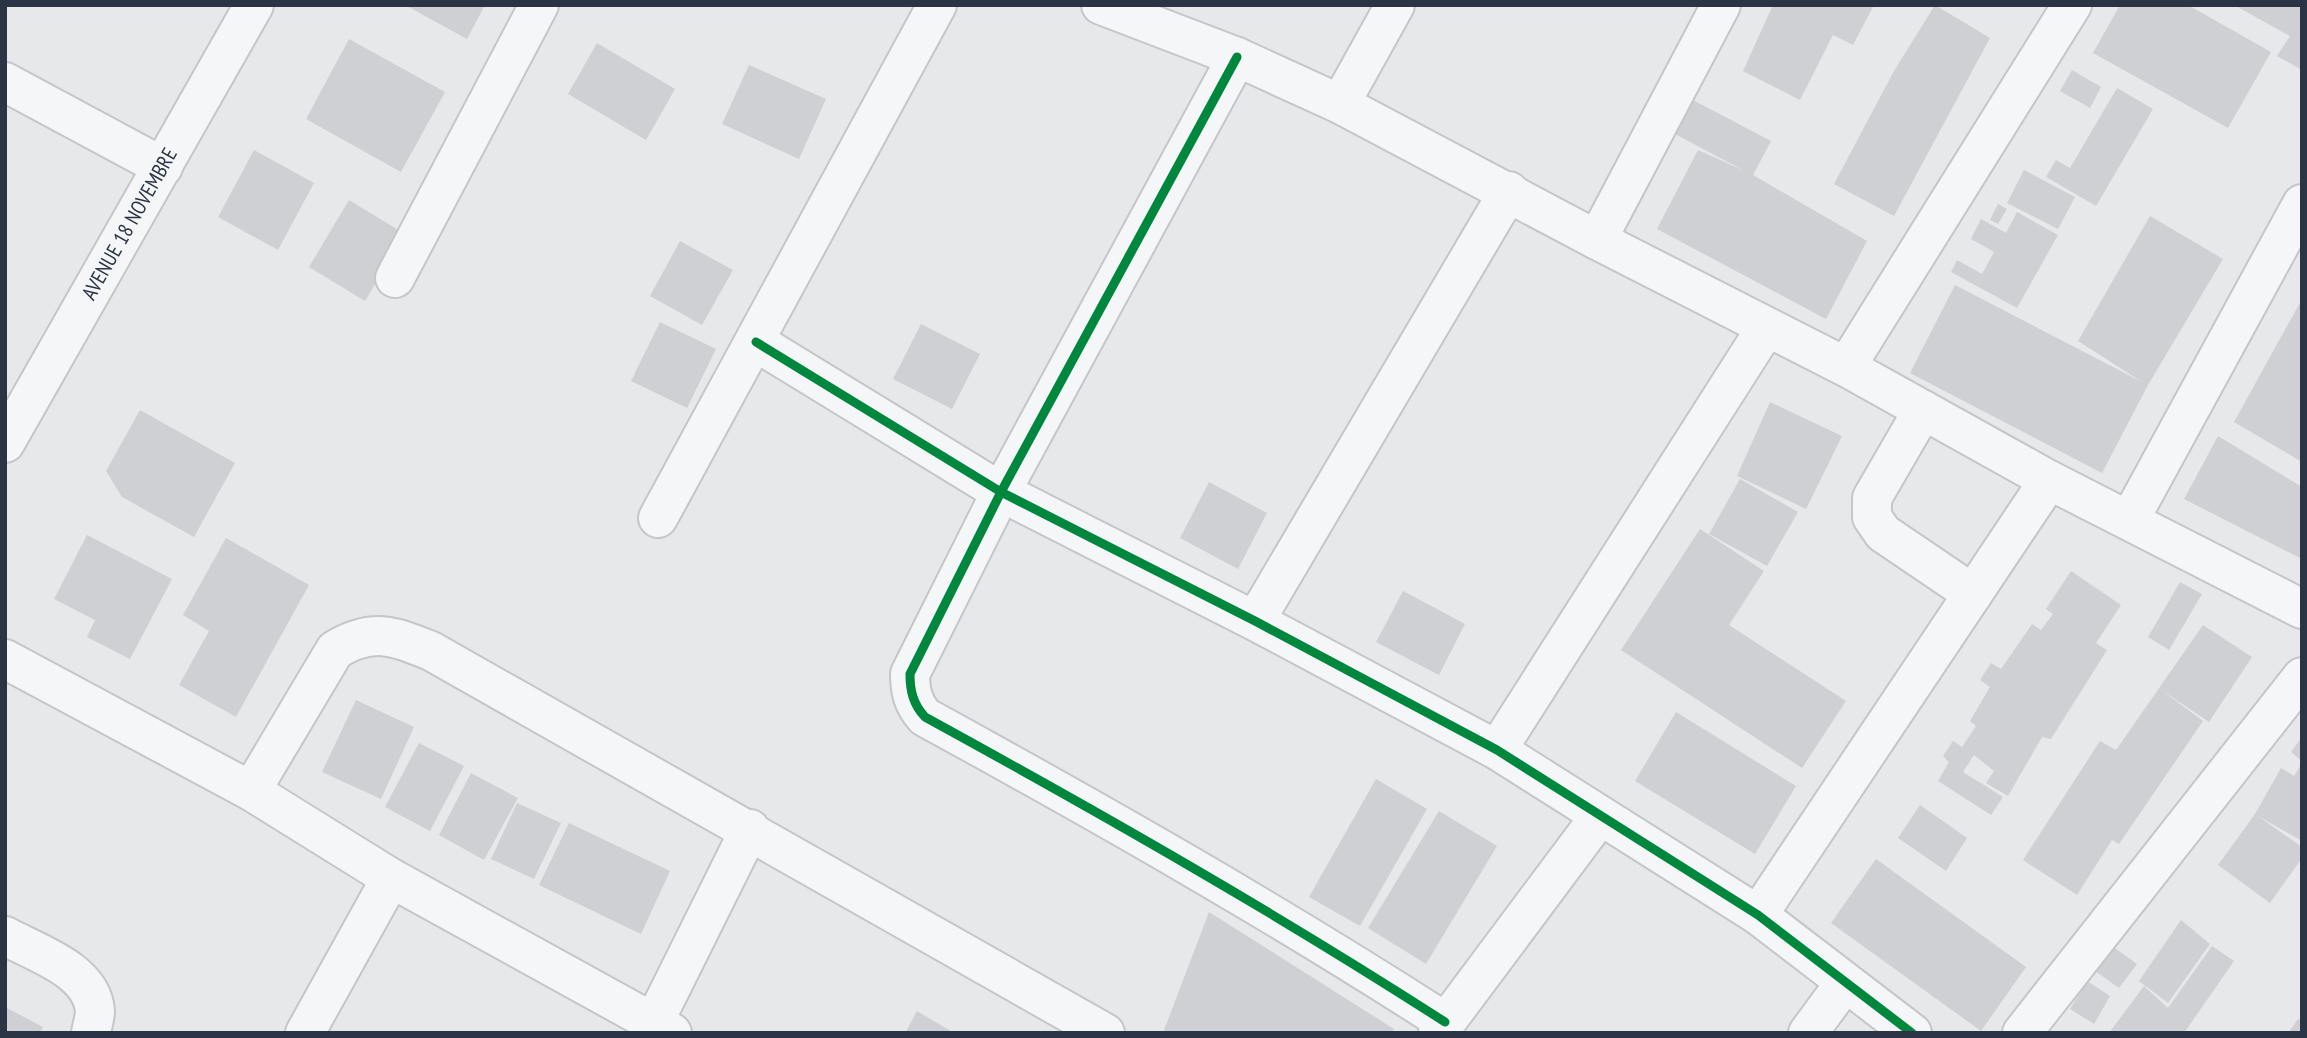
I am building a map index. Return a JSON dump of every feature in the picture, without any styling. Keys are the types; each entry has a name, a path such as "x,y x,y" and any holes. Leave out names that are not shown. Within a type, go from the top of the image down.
{"street":[{"name":"AVENUE 18 NOVEMBRE","path":"5,443 16,394 163,167 254,5"},
{"path":"395,278 539,5"},
{"path":"658,518 937,5"},
{"path":"1101,5 1237,57 1340,104 1766,328 1846,367 2049,480 2302,609"},
{"path":"1340,104 1395,5"},
{"path":"1597,240 1721,5"},
{"path":"1846,367 2072,5"},
{"path":"1237,57 1002,492 910,674 910,689 917,708 925,717 1120,824 1297,927 1441,1027 1600,816"},
{"path":"5,82 163,167"},
{"path":"1255,621 1509,191"},
{"path":"2130,519 2302,204"},
{"path":"1497,750 1766,328"},
{"path":"756,342 1002,492 1255,621 1497,750 1758,915 1844,984 1912,1033"},
{"path":"1923,410 1872,498 1872,517 1883,533 1973,594"},
{"path":"1758,915 2049,480"},
{"path":"251,791 335,650 349,642 392,635 431,651 750,829 1105,1033"},
{"path":"5,659 251,791 391,878 663,1027 750,829"},
{"path":"2022,1033 2302,677"},
{"path":"305,1033 391,878"},
{"path":"5,936 70,972 87,986 95,1011 91,1033"},
{"path":"1808,1033 1844,984"}],"building":[{"path":"405,5 485,5 467,39"},
{"path":"1773,5 1874,5 1853,45 1833,35 1800,100 1743,71"},
{"path":"1935,5 1990,38 1894,216 1834,184 1894,71"},
{"path":"2120,5 2188,5 2271,52 2228,128 2093,53"},
{"path":"2234,5 2302,5 2302,70 2277,56 2290,36"},
{"path":"349,39 445,92 401,172 306,119"},
{"path":"597,43 675,89 646,140 568,94"},
{"path":"749,65 826,99 799,159 722,124"},
{"path":"2072,70 2101,87 2090,108 2060,91"},
{"path":"2117,88 2153,109 2096,206 2046,177 2056,160 2070,168"},
{"path":"1691,99 1771,141 1753,175 1867,241 1826,319 1657,229 1698,150 1745,171 1673,133"},
{"path":"254,150 314,183 278,250 218,217"},
{"path":"2024,170 2075,197 2058,229 2007,203"},
{"path":"349,200 405,234 365,301 309,267"},
{"path":"1998,204 2007,209 1998,224 1990,220"},
{"path":"2017,212 2058,235 2017,308 1951,272 1957,260 1982,274 1994,252 1971,239 1981,219 2006,233"},
{"path":"2150,216 2223,259 2148,385 2102,473 1910,373 1955,285 2142,382 2078,341"},
{"path":"680,241 733,270 702,325 650,296"},
{"path":"2302,299 2302,462 2234,422"},
{"path":"660,322 716,349 687,408 631,381"},
{"path":"921,324 980,354 952,409 893,379"},
{"path":"1770,402 1842,436 1806,509 1737,476"},
{"path":"140,410 235,463 194,537 122,497 106,471"},
{"path":"2218,436 2302,487 2302,559 2184,499"},
{"path":"1740,479 1798,512 1767,566 1709,534"},
{"path":"1209,482 1267,513 1238,569 1180,538"},
{"path":"1700,529 1764,571 1729,625 1846,701 1802,768 1621,650"},
{"path":"87,535 172,579 130,659 87,637 95,620 54,599"},
{"path":"226,538 309,585 236,717 179,685 209,631 183,615"},
{"path":"2071,571 2121,605 2096,643 2107,650 2051,739 2042,737 2008,796 1986,783 1994,771 1974,755 1963,772 2003,797 1991,815 1938,781 1949,762 1943,756 1953,741 1962,747 1976,726 1970,721 1990,687 1980,680 1991,663 2001,669 2032,624 2041,630 2053,614 2046,609"},
{"path":"2180,582 2202,594 2169,650 2148,637"},
{"path":"1403,591 1465,624 1439,675 1376,642"},
{"path":"2203,625 2252,657 2209,722 2160,689 2203,721 2119,844 2112,840 2077,895 2023,860 2100,741 2116,750"},
{"path":"356,700 414,727 381,799 322,772"},
{"path":"1676,712 1796,786 1755,854 1635,781"},
{"path":"2302,737 2302,761 2291,752"},
{"path":"419,743 464,766 430,831 385,807"},
{"path":"2302,763 2302,841 2258,816 2302,847 2302,858 2270,903 2218,865 2255,814 2281,768 2294,776"},
{"path":"471,773 518,798 484,860 439,835"},
{"path":"1376,779 1427,809 1360,926 1309,897"},
{"path":"517,803 561,823 534,879 491,859"},
{"path":"1920,805 1967,838 1946,871 1898,838"},
{"path":"1439,811 1497,846 1426,964 1368,928"},
{"path":"569,823 670,871 641,934 539,885"},
{"path":"1876,859 2026,967 1981,1031 1831,923"},
{"path":"1209,912 1394,1029 1391,1033 1163,1033"},
{"path":"2181,920 2210,944 2168,1003 2139,981"},
{"path":"2112,946 2137,964 2119,988 2095,971"},
{"path":"2212,946 2234,961 2184,1033 2109,1033 2144,986 2168,1008"},
{"path":"2087,981 2110,996 2094,1024 2070,1009"},
{"path":"5,1007 43,1027 40,1033 5,1033"},
{"path":"917,1011 954,1033 905,1033"},
{"path":"2298,1019 2302,1022 2302,1033 2288,1033"}],"cycle path":[{"path":"1237,57 1001,492 910,674 912,692 925,717 1188,865 1445,1022"},
{"path":"756,342 1001,492 1255,621 1497,750 1758,915 1912,1033"}]}
